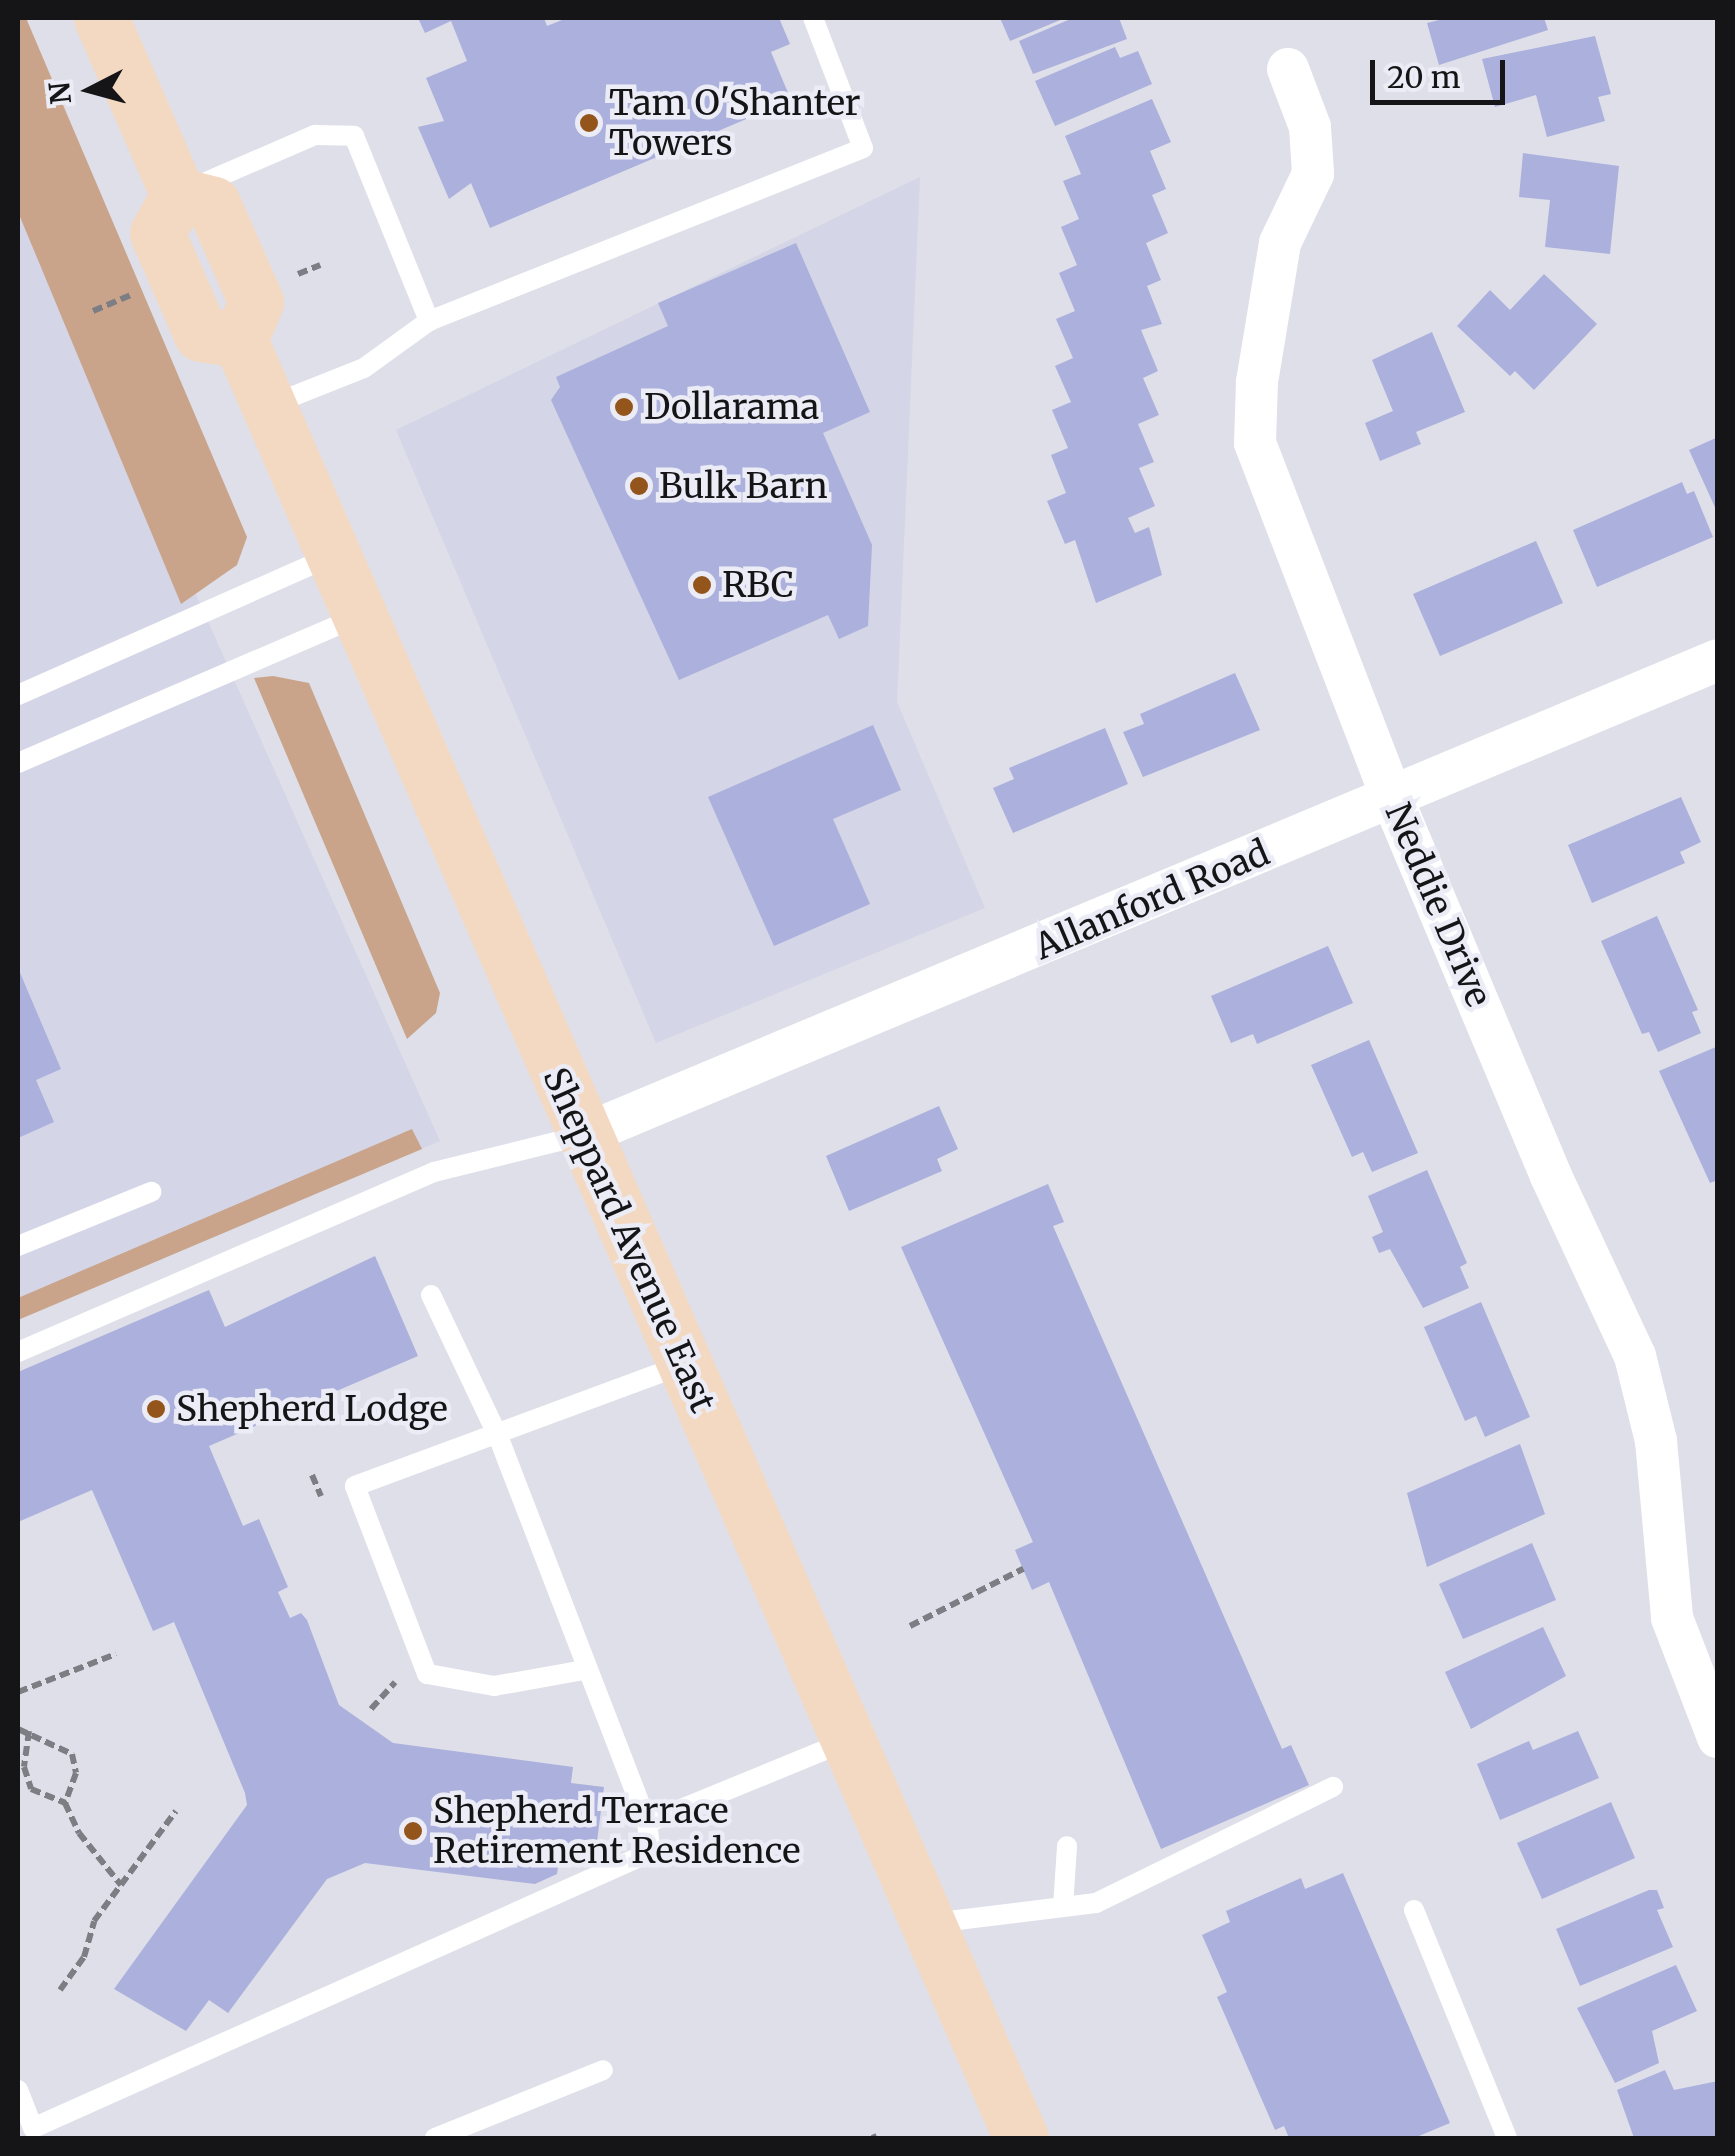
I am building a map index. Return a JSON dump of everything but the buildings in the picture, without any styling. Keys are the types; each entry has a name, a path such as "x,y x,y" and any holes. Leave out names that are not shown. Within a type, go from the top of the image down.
{"main road":[{"path":"101,18 178,194"},
{"name":"Sheppard Avenue East","path":"178,194 157,233 200,334 240,340 1021,2138"}],"street":[{"name":"Neddie Drive","path":"1288,69 1310,127 1313,174 1280,243 1257,382 1255,443 1393,800 1551,1176 1635,1356 1656,1442 1672,1618 1714,1717"},
{"name":"Allanford Road","path":"584,1136 1393,800 1718,660"}],"lane":[{"path":"269,406 364,368 429,321 863,148 813,18"},
{"path":"178,194 315,135 354,136 429,321"},
{"path":"18,695 333,556"},
{"path":"18,763 360,616"},
{"path":"18,1352 434,1172 584,1136"},
{"path":"18,1246 151,1192"},
{"path":"18,2090 33,2128 650,1852 648,1823 584,1670 498,1436 431,1295"},
{"path":"584,1670 494,1686 427,1674 356,1486 684,1365"},
{"path":"648,1823 847,1740"},
{"path":"928,1924 1096,1903 1333,1787"},
{"path":"1062,1907 1068,1846"},
{"path":"1414,1910 1507,2138"},
{"path":"435,2138 604,2070"}],"path":[{"path":"93,311 142,290"},
{"path":"910,1626 1023,1570"},
{"path":"18,1692 116,1654"},
{"path":"399,1678 413,1684"},
{"path":"18,1730 29,1731 72,1754 76,1773 65,1803"},
{"path":"29,1731 24,1767 31,1789 65,1803 79,1833 121,1884"},
{"path":"60,1990 84,1956 94,1920 176,1811"}],"shaded area":[{"path":"18,18 26,18 247,537 237,565 181,604 18,212"},
{"path":"920,177 897,702 985,908 656,1043 396,430"},
{"path":"18,196 440,1141 18,1320"},
{"path":"273,676 309,683 440,993 436,1013 407,1039 254,678"},
{"path":"412,1129 422,1149 18,1320 18,1298"}],"place":[{"name":"Tam O'Shanter Towers","path":"589,123"},
{"name":"Dollarama","path":"624,407"},
{"name":"Bulk Barn","path":"639,486"},
{"name":"RBC","path":"702,585"},
{"name":"Shepherd Lodge","path":"156,1409"},
{"name":"Shepherd Terrace Retirement Residence","path":"413,1831"}]}
